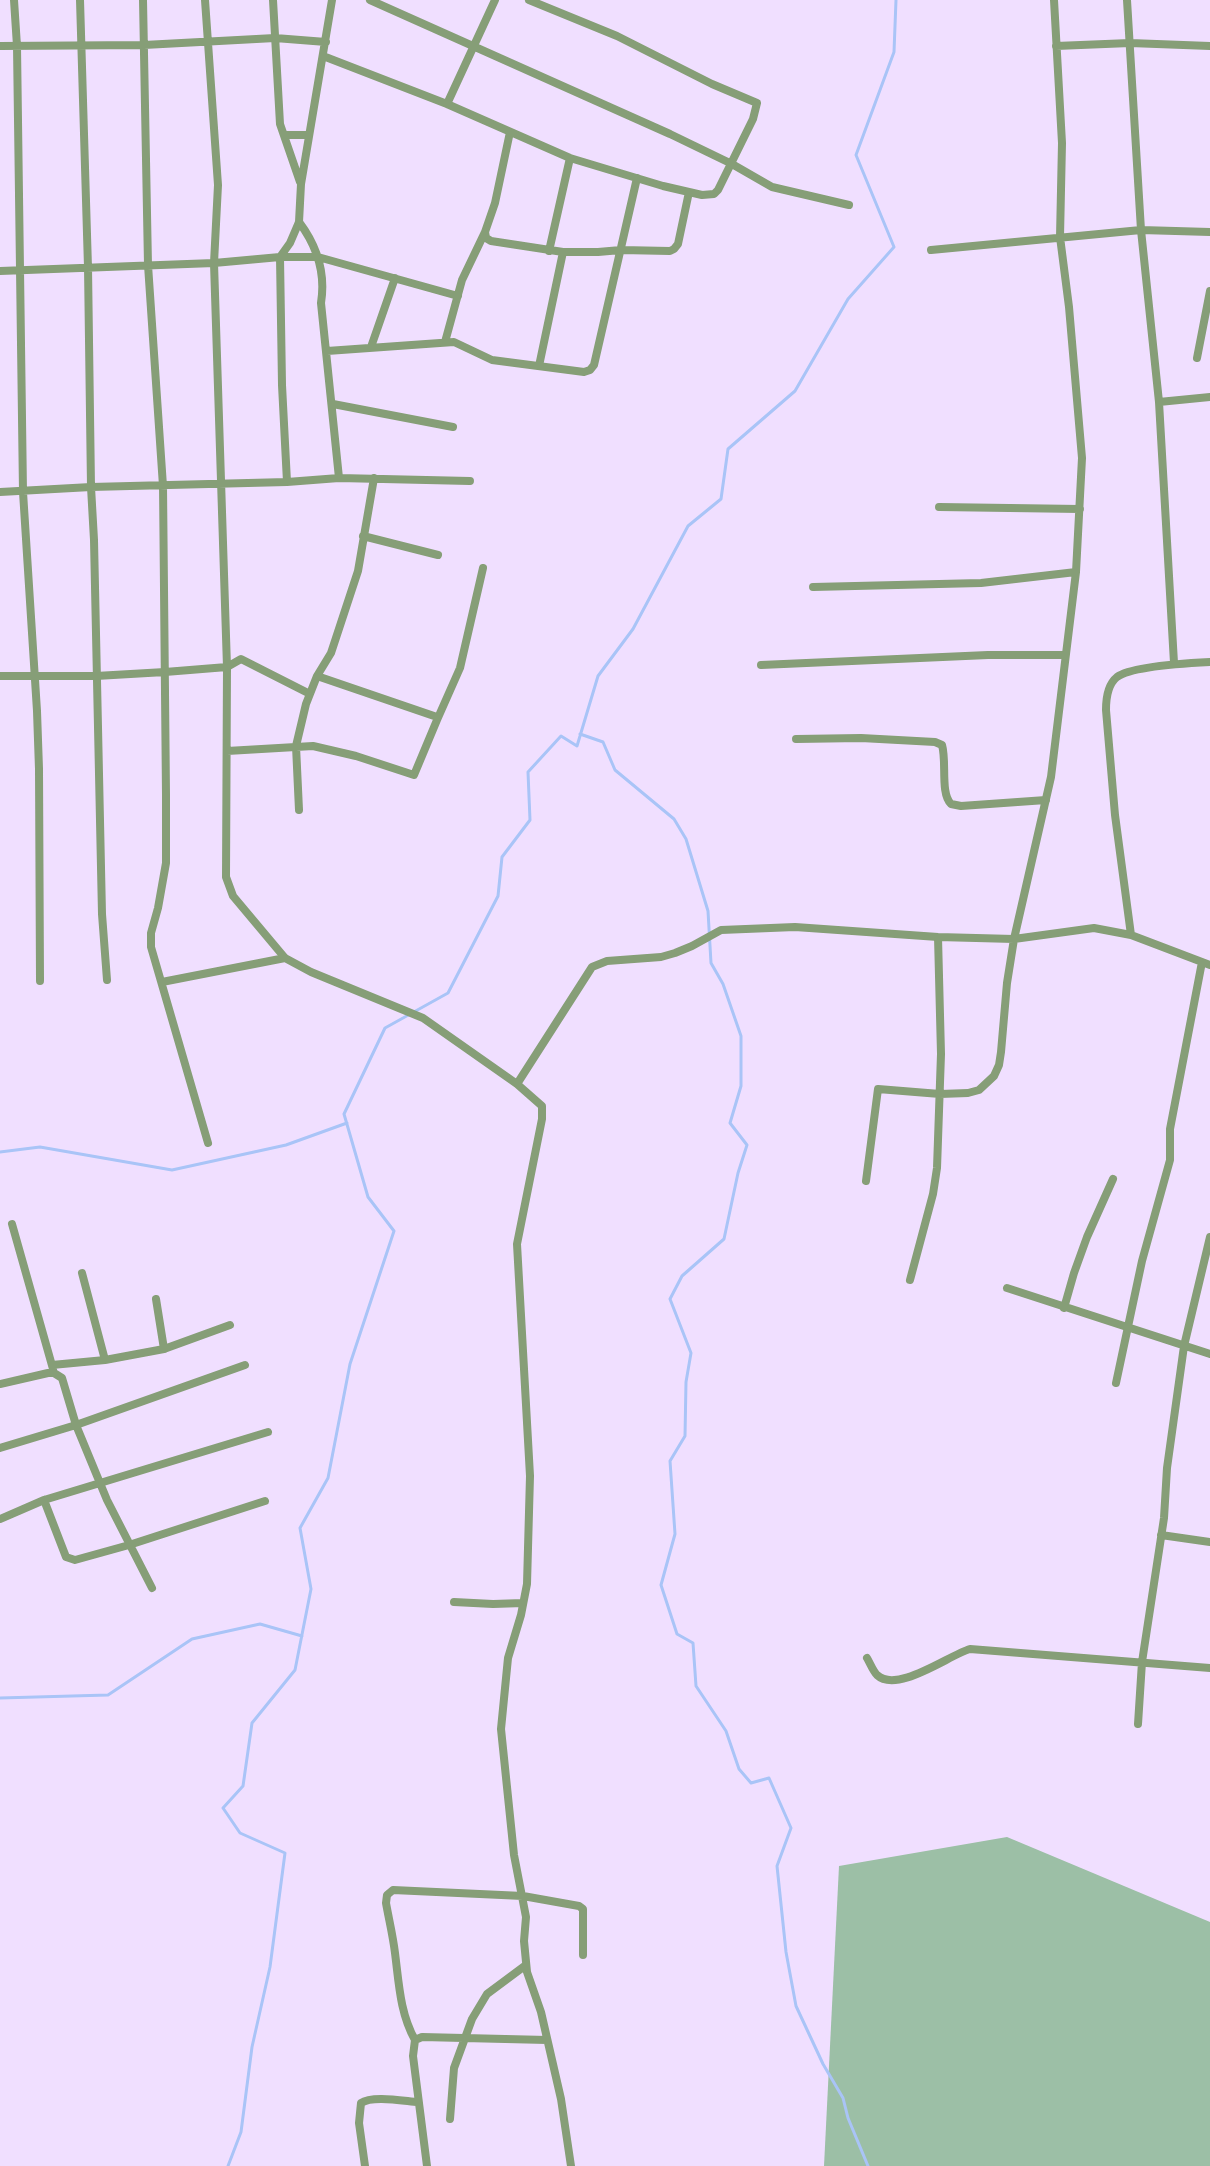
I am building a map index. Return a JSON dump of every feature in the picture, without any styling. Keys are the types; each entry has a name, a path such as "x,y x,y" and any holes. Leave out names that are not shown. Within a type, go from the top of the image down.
{"street":[{"path":"14,0 17,46 23,492 39,769 40,981"},
{"path":"80,0 88,267 91,487 94,540 102,914 107,980"},
{"path":"143,0 148,265 163,486 165,672 166,863 158,908 151,933 152,947 208,1143"},
{"path":"204,0 218,185 214,263 227,667 226,877 229,887 233,896 259,929 285,958 303,969 423,1018 517,1084 542,1106 543,1112 517,1244 530,1476 527,1584 508,1658 501,1729 514,1855 526,1917 524,1942 526,1972 541,2012 560,2099 571,2166"},
{"path":"273,0 280,124 301,184"},
{"path":"287,482 282,386 280,257 290,243 299,222 301,184 332,0"},
{"path":"370,0 473,45 732,164 772,187 849,205"},
{"path":"447,104 495,0"},
{"path":"323,56 447,104 570,158 689,192 702,195 714,194 732,164 753,119 757,102 712,84 618,36 529,0"},
{"path":"866,1181 878,1089 940,1094 979,1090 987,1084 999,1065 1007,983 1014,939 1051,777 1076,572 1082,458 1069,307 1060,237 1062,144 1054,0"},
{"path":"1127,0 1141,230 1159,402 1174,663"},
{"path":"0,46 144,45 275,38 326,42"},
{"path":"1056,46 1130,44 1210,46"},
{"path":"445,342 462,280 485,232 495,203 510,132"},
{"path":"284,135 309,135"},
{"path":"550,251 570,158"},
{"path":"327,350 454,342 492,360 584,372 590,370 594,365 637,178"},
{"path":"485,232 486,238 491,241 550,251 670,251 678,244 689,192"},
{"path":"299,222 309,235 318,257 323,279 321,303 333,404 339,478"},
{"path":"931,250 1141,230 1210,232"},
{"path":"539,366 563,252"},
{"path":"0,271 214,263 280,257 318,257 458,296"},
{"path":"371,347 395,278"},
{"path":"1197,358 1210,291"},
{"path":"1159,402 1210,397"},
{"path":"333,404 453,427"},
{"path":"0,492 91,487 222,485 339,478 470,481"},
{"path":"298,810 296,746 310,694 317,676 331,653 352,592 358,571 374,478"},
{"path":"939,507 1080,509"},
{"path":"364,536 438,555"},
{"path":"227,751 313,746 356,756 414,775 460,668 484,568"},
{"path":"813,587 981,583 1076,572"},
{"path":"761,665 988,655 1065,655"},
{"path":"0,676 96,676 165,672 227,667 241,659 310,694"},
{"path":"1131,935 1115,814 1106,696 1116,678 1121,675 1174,663 1210,662"},
{"path":"317,676 434,715 437,720"},
{"path":"796,739 860,738 935,742 942,745 945,756 945,795 951,804 961,806 1046,800"},
{"path":"517,1084 592,967 599,962 661,957 676,953 697,944 721,930 795,927 938,937 1014,939 1094,928 1131,935 1210,965"},
{"path":"910,1280 934,1194 939,1141 941,1054 938,937"},
{"path":"162,982 285,958"},
{"path":"1116,1384 1142,1261 1170,1160 1170,1129 1202,962"},
{"path":"1064,1308 1087,1237 1113,1179"},
{"path":"12,1224 53,1369 62,1378 76,1425 107,1500 152,1588"},
{"path":"1138,1724 1142,1662 1161,1535 1168,1460 1184,1346 1210,1237"},
{"path":"82,1273 105,1360"},
{"path":"1007,1288 1210,1354"},
{"path":"156,1299 164,1350"},
{"path":"0,1384 53,1369 164,1350 230,1325"},
{"path":"0,1448 76,1425 245,1365"},
{"path":"0,1519 44,1500 102,1484 268,1432"},
{"path":"44,1500 66,1557 75,1560 129,1545 265,1500"},
{"path":"1161,1535 1210,1542"},
{"path":"454,1602 523,1603"},
{"path":"867,1658 877,1675 887,1680 925,1671 959,1652 970,1649 1210,1668"},
{"path":"427,2166 413,2056 414,2040 406,2024 401,2005 386,1895 392,1890 523,1896 579,1906 583,1909 582,1955"},
{"path":"450,2119 454,2068 472,2019 487,1994 526,1965"},
{"path":"414,2040 422,2037 547,2040"},
{"path":"365,2166 359,2123 361,2103 366,2100 375,2099 418,2102"}],"green space":[{"path":"1007,1837 1210,1922 1210,2166 824,2166 839,1866"}],"waterway":[{"path":"228,2166 241,2132 252,2047 270,1967 285,1853 240,1833 223,1808 243,1786 252,1723 295,1670 311,1589 300,1528 328,1478 350,1364 394,1231 368,1197 344,1114 385,1028 448,993 498,896 502,857 530,820 528,772 561,736 577,746 598,676 633,629 688,526 721,499 728,449 795,391 848,299 894,247 856,155 894,52 896,0"},
{"path":"580,734 603,742 615,770 674,819 686,839 708,911 711,963 723,984 741,1036 741,1086 730,1123 747,1145 738,1173 724,1239 682,1276 670,1299 691,1353 686,1382 685,1436 670,1461 675,1534 661,1585 677,1634 693,1643 696,1686 726,1731 739,1769 751,1783 769,1778 791,1828 777,1866 786,1952 796,2006 823,2064 843,2098 848,2118 868,2166"},
{"path":"0,1152 40,1147 172,1170 286,1145 347,1123"},
{"path":"0,1698 108,1695 192,1639 260,1624 302,1636"}]}
